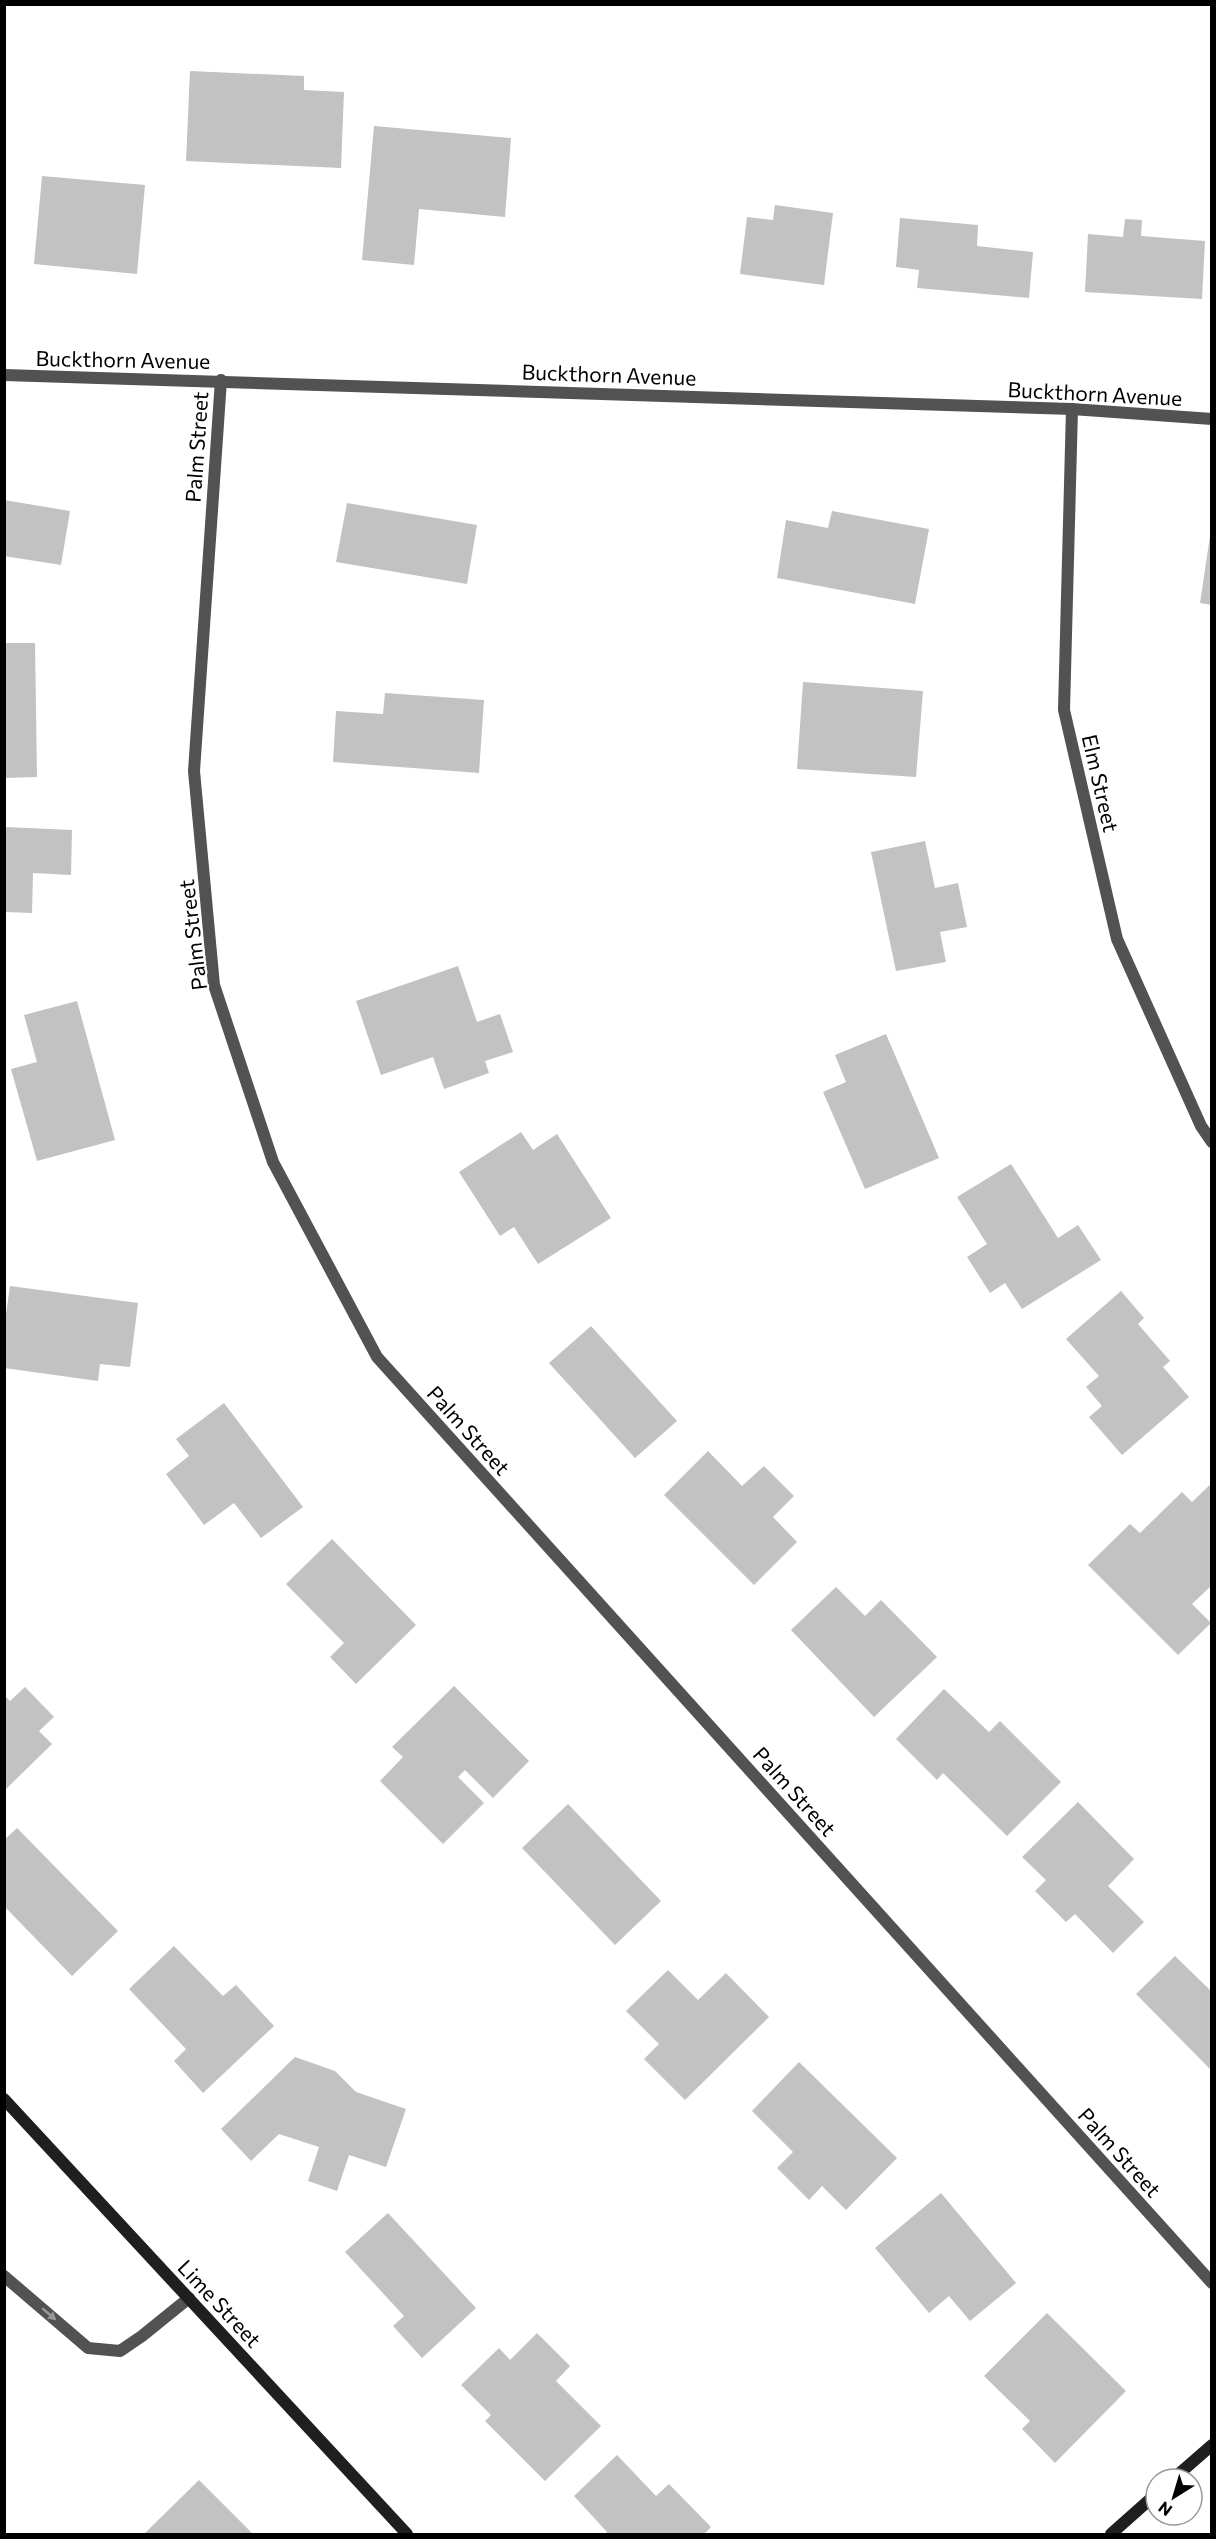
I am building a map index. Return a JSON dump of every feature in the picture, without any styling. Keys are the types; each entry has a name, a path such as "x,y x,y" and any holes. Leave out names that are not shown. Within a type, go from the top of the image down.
{"street":[{"name":"Buckthorn Avenue","path":"4,375 1072,409 1212,419"},
{"name":"Palm Street","path":"221,381 194,771 214,985 273,1162 377,1357 1212,2283"},
{"name":"Elm Street","path":"1072,409 1064,710 1117,939 1201,1126 1212,1142"},
{"name":"Lime Street","path":"4,2099 407,2535"},
{"path":"4,2276 88,2348 120,2351 189,2298"},
{"path":"1187,2467 1212,2445"},
{"path":"1111,2535 1144,2505"}],"building":[{"path":"190,71 304,76 304,90 344,92 341,168 186,161"},
{"path":"374,126 511,138 505,217 419,209 414,265 362,260"},
{"path":"42,176 145,185 137,274 34,264"},
{"path":"775,205 833,213 824,285 740,274 747,217 773,220"},
{"path":"900,218 978,225 977,246 1033,252 1029,298 917,288 919,270 896,267"},
{"path":"1125,219 1142,220 1141,236 1205,241 1202,299 1085,292 1088,234 1123,237"},
{"path":"4,500 70,511 61,565 4,556"},
{"path":"347,503 477,525 467,584 336,562"},
{"path":"832,511 929,529 915,604 777,578 786,520 828,528"},
{"path":"1210,536 1212,536 1212,605 1200,603"},
{"path":"4,643 35,643 37,777 4,778"},
{"path":"803,682 923,691 916,777 797,769"},
{"path":"385,693 484,700 479,773 333,762 336,711 383,714"},
{"path":"5,827 72,830 71,875 33,873 32,913 5,912"},
{"path":"925,841 935,888 958,883 967,927 940,932 946,962 896,971 871,852"},
{"path":"458,966 477,1022 500,1014 513,1052 485,1061 489,1073 444,1089 433,1057 381,1075 356,1001"},
{"path":"77,1001 115,1140 37,1161 11,1069 37,1062 24,1015"},
{"path":"886,1034 939,1158 865,1189 823,1092 846,1082 835,1055"},
{"path":"521,1132 533,1150 557,1134 611,1218 538,1264 514,1227 500,1236 459,1172"},
{"path":"1011,1164 1058,1238 1078,1225 1101,1260 1022,1309 1005,1283 990,1293 967,1257 987,1244 957,1197"},
{"path":"10,1286 138,1303 130,1367 100,1364 98,1381 4,1368 4,1328"},
{"path":"1121,1291 1144,1318 1138,1324 1170,1361 1163,1367 1189,1397 1122,1455 1089,1417 1102,1406 1086,1387 1099,1376 1066,1339"},
{"path":"591,1326 677,1421 635,1458 549,1363"},
{"path":"224,1403 303,1507 261,1538 234,1503 204,1525 166,1474 189,1456 176,1439"},
{"path":"708,1451 742,1486 764,1466 794,1496 773,1517 797,1542 754,1585 664,1495"},
{"path":"1212,1483 1212,1585 1192,1604 1211,1623 1178,1655 1088,1565 1130,1524 1140,1533 1182,1492 1192,1502"},
{"path":"332,1539 416,1625 356,1684 330,1657 344,1643 286,1584"},
{"path":"836,1587 865,1616 881,1600 937,1657 874,1717 791,1630"},
{"path":"454,1686 529,1761 493,1798 465,1770 458,1777 484,1803 443,1844 380,1781 403,1757 392,1747"},
{"path":"25,1687 54,1717 39,1731 52,1744 4,1791 4,1695 10,1701"},
{"path":"944,1689 989,1732 1000,1721 1061,1782 1007,1836 943,1773 937,1780 896,1739"},
{"path":"1078,1802 1134,1859 1108,1886 1144,1922 1113,1953 1075,1914 1066,1922 1035,1891 1046,1880 1022,1857"},
{"path":"568,1804 661,1901 615,1945 522,1848"},
{"path":"17,1828 118,1931 72,1976 4,1906 4,1840"},
{"path":"174,1946 223,1996 236,1985 274,2026 203,2093 174,2061 186,2049 129,1989"},
{"path":"1175,1956 1212,1992 1212,2071 1136,1994"},
{"path":"668,1970 698,2000 726,1973 769,2017 685,2100 644,2059 659,2044 626,2011"},
{"path":"295,2057 335,2071 356,2092 406,2109 386,2167 349,2155 337,2191 308,2181 319,2147 279,2134 251,2161 221,2129"},
{"path":"799,2062 897,2158 846,2210 822,2186 809,2200 777,2168 793,2152 752,2111"},
{"path":"941,2193 1016,2283 970,2321 949,2296 929,2313 875,2248"},
{"path":"388,2213 476,2308 422,2358 393,2326 404,2316 345,2252"},
{"path":"1047,2313 1126,2391 1055,2463 1022,2429 1030,2421 984,2376"},
{"path":"537,2333 570,2366 556,2381 601,2426 545,2481 485,2421 491,2415 461,2385 499,2348 510,2360"},
{"path":"617,2455 656,2496 669,2484 711,2527 704,2534 605,2534 607,2532 574,2496"},
{"path":"199,2480 253,2534 144,2534"}]}
